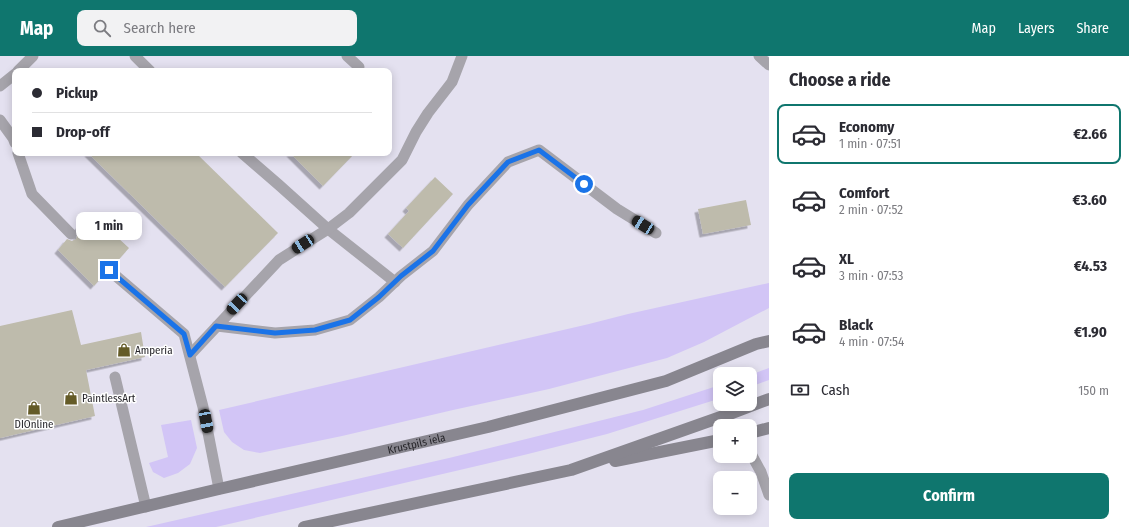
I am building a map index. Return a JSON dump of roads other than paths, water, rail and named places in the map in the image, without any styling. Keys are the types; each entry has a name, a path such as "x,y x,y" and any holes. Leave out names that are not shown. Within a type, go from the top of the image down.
{"main road":[{"path":"756,344 769,332"},
{"name":"Krustpils iela","path":"58,527 488,427 666,381 769,340"},
{"path":"571,470 732,414 769,399"},
{"path":"757,431 769,428"},
{"path":"304,527 713,441"}],"lane":[{"path":"21,68 34,56"},
{"path":"135,56 147,68"},
{"path":"347,56 359,67"},
{"path":"190,355 279,260 328,229 349,213 402,160 416,132 428,113 452,82 462,56"},
{"path":"759,56 769,65"},
{"path":"0,86 12,76"},
{"path":"0,120 12,137"},
{"path":"216,326 275,333 315,330 350,320 379,297 401,276 433,251 468,205 508,162 539,150 617,209 656,233"},
{"path":"19,156 32,194 71,234"},
{"path":"245,156 328,229 395,282"},
{"path":"109,270 184,334 203,407 219,489"},
{"path":"115,377 146,507"},
{"path":"756,463 761,472 769,495"}],"place":[{"name":"Amperia","path":"124,350"},
{"name":"PaintlessArt","path":"71,398"},
{"name":"DIOnline","path":"34,408"}]}
